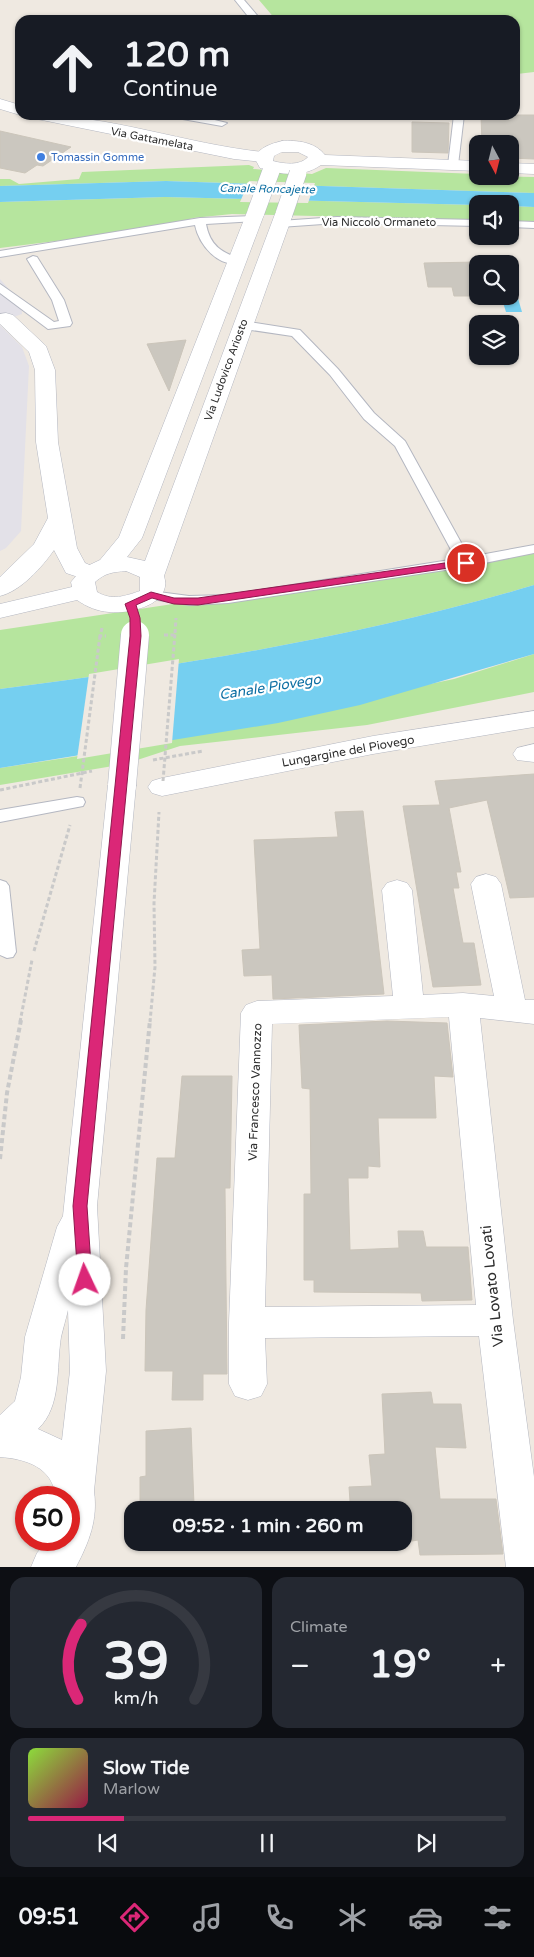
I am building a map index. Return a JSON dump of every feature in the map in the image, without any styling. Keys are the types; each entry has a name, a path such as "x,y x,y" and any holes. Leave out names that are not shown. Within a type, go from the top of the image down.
{"main road":[{"path":"0,104 15,108"},
{"name":"Via Gattamelata","path":"81,120 287,169 307,167"},
{"path":"144,591 116,606 101,604 90,598 94,577 130,538 255,216 268,165"},
{"path":"307,167 469,166"},
{"name":"Via Ludovico Ariosto","path":"144,591 282,218 307,167"},
{"path":"519,168 534,169"},
{"path":"3,317 39,350 45,370 47,442 65,548 75,568 94,577"},
{"path":"0,589 30,566 53,536 60,518"},
{"path":"0,611 94,577 134,566 144,591 135,618 122,785 80,1206 88,1336 88,1371 76,1486"},
{"name":"Lungargine del Piovego","path":"161,793 373,746 534,719"},
{"name":"Via Francesco Vannozzo","path":"248,1384 247,1323 257,1013 463,1005 523,1012 486,884"},
{"path":"397,890 409,1006"},
{"name":"Via Lovato Lovati","path":"463,1005 495,1320 526,1567"},
{"path":"0,1433 14,1427 32,1410 40,1377 43,1337 80,1206"},
{"path":"247,1323 495,1320"},
{"path":"0,1440 23,1442 45,1450 61,1464 74,1486"}],"lane":[{"path":"239,0 252,15"},
{"path":"205,120 222,123"},
{"path":"453,165 458,120"},
{"path":"0,254 200,222 255,216"},
{"name":"Via Niccolò Ormaneto","path":"282,218 300,224 337,220 469,223"},
{"path":"200,222 202,236 209,249 238,261"},
{"path":"519,224 534,225"},
{"path":"0,287 52,326 66,322 58,300 33,259"},
{"path":"242,325 296,333 334,372 369,416 400,444 466,563"},
{"path":"144,591 174,601 198,602 466,563 534,549"},
{"path":"0,816 78,795"},
{"path":"0,886 6,952"}],"path":[{"path":"122,1344 125,1319 126,1268 143,1111 155,967 154,903 161,793 175,633"},
{"path":"0,1159 7,1093 37,938 78,795 100,636"},
{"path":"0,790 45,780"}],"shaded area":[{"path":"0,279 21,303 22,314 0,322"},
{"path":"0,325 22,347 29,366 21,531 6,548 0,551"}],"green space":[{"path":"259,0 534,0 534,72 520,74 520,15 272,15"},
{"path":"249,165 254,167 253,169 312,174 326,168 469,174 469,185 519,185 519,177 534,177 534,193 166,181 0,186 0,179 10,179 19,184 79,179 82,172"},
{"path":"165,197 469,205 469,220 232,214 193,218 160,228 0,248 0,202"},
{"path":"519,206 534,207 534,222 519,221"},
{"path":"534,545 534,585 469,603 403,620 269,648 202,660 0,689 0,630 359,576"},
{"path":"534,654 534,692 367,725 180,746 125,764 0,785 0,768 104,752 454,679"}],"water":[{"name":"Canale Roncajette","path":"166,181 534,193 534,207 519,206 519,195 469,195 469,205 165,197 0,202 0,186"},
{"path":"519,302 522,312 506,312 504,305 519,305"},
{"name":"Canale Piovego","path":"534,585 534,654 360,705 278,723 0,768 0,689 202,660 336,635 403,620"}],"pier":[{"path":"249,181 315,183 308,203 240,202"},
{"path":"179,659 172,743 77,759 89,674"}],"building":[{"path":"520,115 534,115 534,159 519,158 519,135 482,135 481,120 520,120"},
{"path":"412,122 449,123 448,153 412,152"},
{"name":"Tomassin Gomme","path":"0,131 71,147 43,166 37,165 25,173 0,168"},
{"path":"469,262 469,296 454,296 452,287 428,287 424,263"},
{"path":"186,340 169,391 147,344"},
{"path":"534,774 534,897 510,898 487,800 449,808 461,872 456,872 459,888 453,888 463,943 474,943 481,985 433,987 403,806 440,805 435,781"},
{"path":"363,811 384,994 273,999 272,975 244,976 242,950 260,949 254,840 338,837 335,812"},
{"path":"387,1021 447,1023 453,1077 434,1076 436,1118 378,1118 380,1167 368,1166 368,1178 348,1178 350,1250 399,1248 398,1231 423,1231 426,1247 468,1247 472,1300 422,1301 421,1293 314,1292 314,1280 304,1280 304,1194 311,1194 310,1089 302,1088 299,1025"},
{"path":"182,1076 232,1076 230,1188 225,1188 227,1374 203,1374 203,1400 172,1400 173,1371 145,1371 146,1310 157,1158 175,1158"},
{"path":"431,1392 433,1404 461,1404 466,1448 435,1447 440,1499 496,1499 503,1554 420,1555 418,1540 412,1541 412,1501 350,1501 349,1487 372,1486 369,1455 385,1454 382,1394"},
{"path":"191,1428 194,1501 140,1501 140,1477 146,1476 146,1431"}],"place":[{"name":"Tomassin Gomme","path":"41,157"}],"route":[{"path":"85,1280 80,1206 135,636 135,618 130,604 151,595 174,601 198,602 243,597 466,563"}]}
